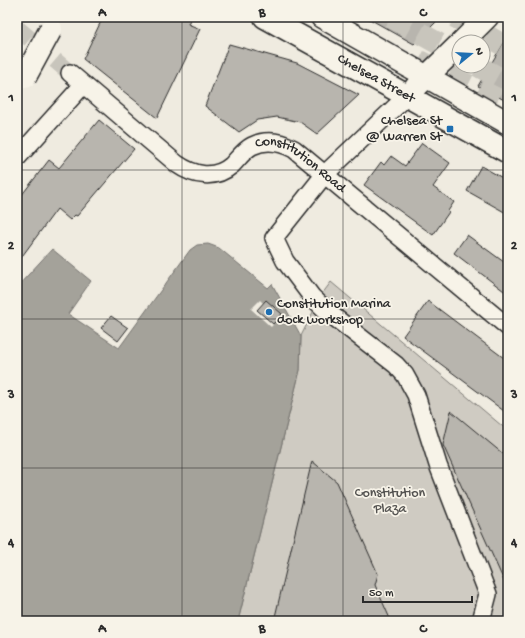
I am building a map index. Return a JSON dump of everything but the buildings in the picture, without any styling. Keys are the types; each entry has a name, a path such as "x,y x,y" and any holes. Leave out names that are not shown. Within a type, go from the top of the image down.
{"main road":[{"name":"Chelsea Street","path":"265,17 508,152"},
{"name":"Chelsea Street","path":"322,17 508,123"},
{"path":"470,34 487,17"},
{"path":"24,77 51,29"},
{"path":"407,96 451,53"}],"street":[{"name":"Constitution Road","path":"70,73 177,164 194,174 209,175 219,173 228,168 251,147 272,142 294,149 326,174 508,327"},
{"path":"17,158 83,85"},
{"path":"407,96 326,174 274,238 285,261 312,297 329,313 396,365 406,375 423,413 438,465 488,594 481,621"}],"green space":[{"name":"Constitution Plaza","path":"331,282 508,431 508,621 238,621 300,370 301,336 322,294"}],"shaded area":[{"path":"208,244 219,248 268,288 272,284 301,336 300,370 238,621 17,621 17,287 52,249 91,281 68,314 119,348 190,250 197,245"}],"pier":[{"name":"Constitution Marina dock workshop","path":"260,300 263,303 266,300 282,314 271,327 251,309"}],"tunnel":[{"path":"391,17 451,51"},
{"path":"455,17 508,48"},
{"path":"17,28 70,73"},
{"path":"419,61 508,104"},
{"path":"491,73 508,83"}],"place":[{"name":"Chelsea St @ Warren St","path":"450,129"},
{"name":"Constitution Marina dock workshop","path":"269,312"}]}
